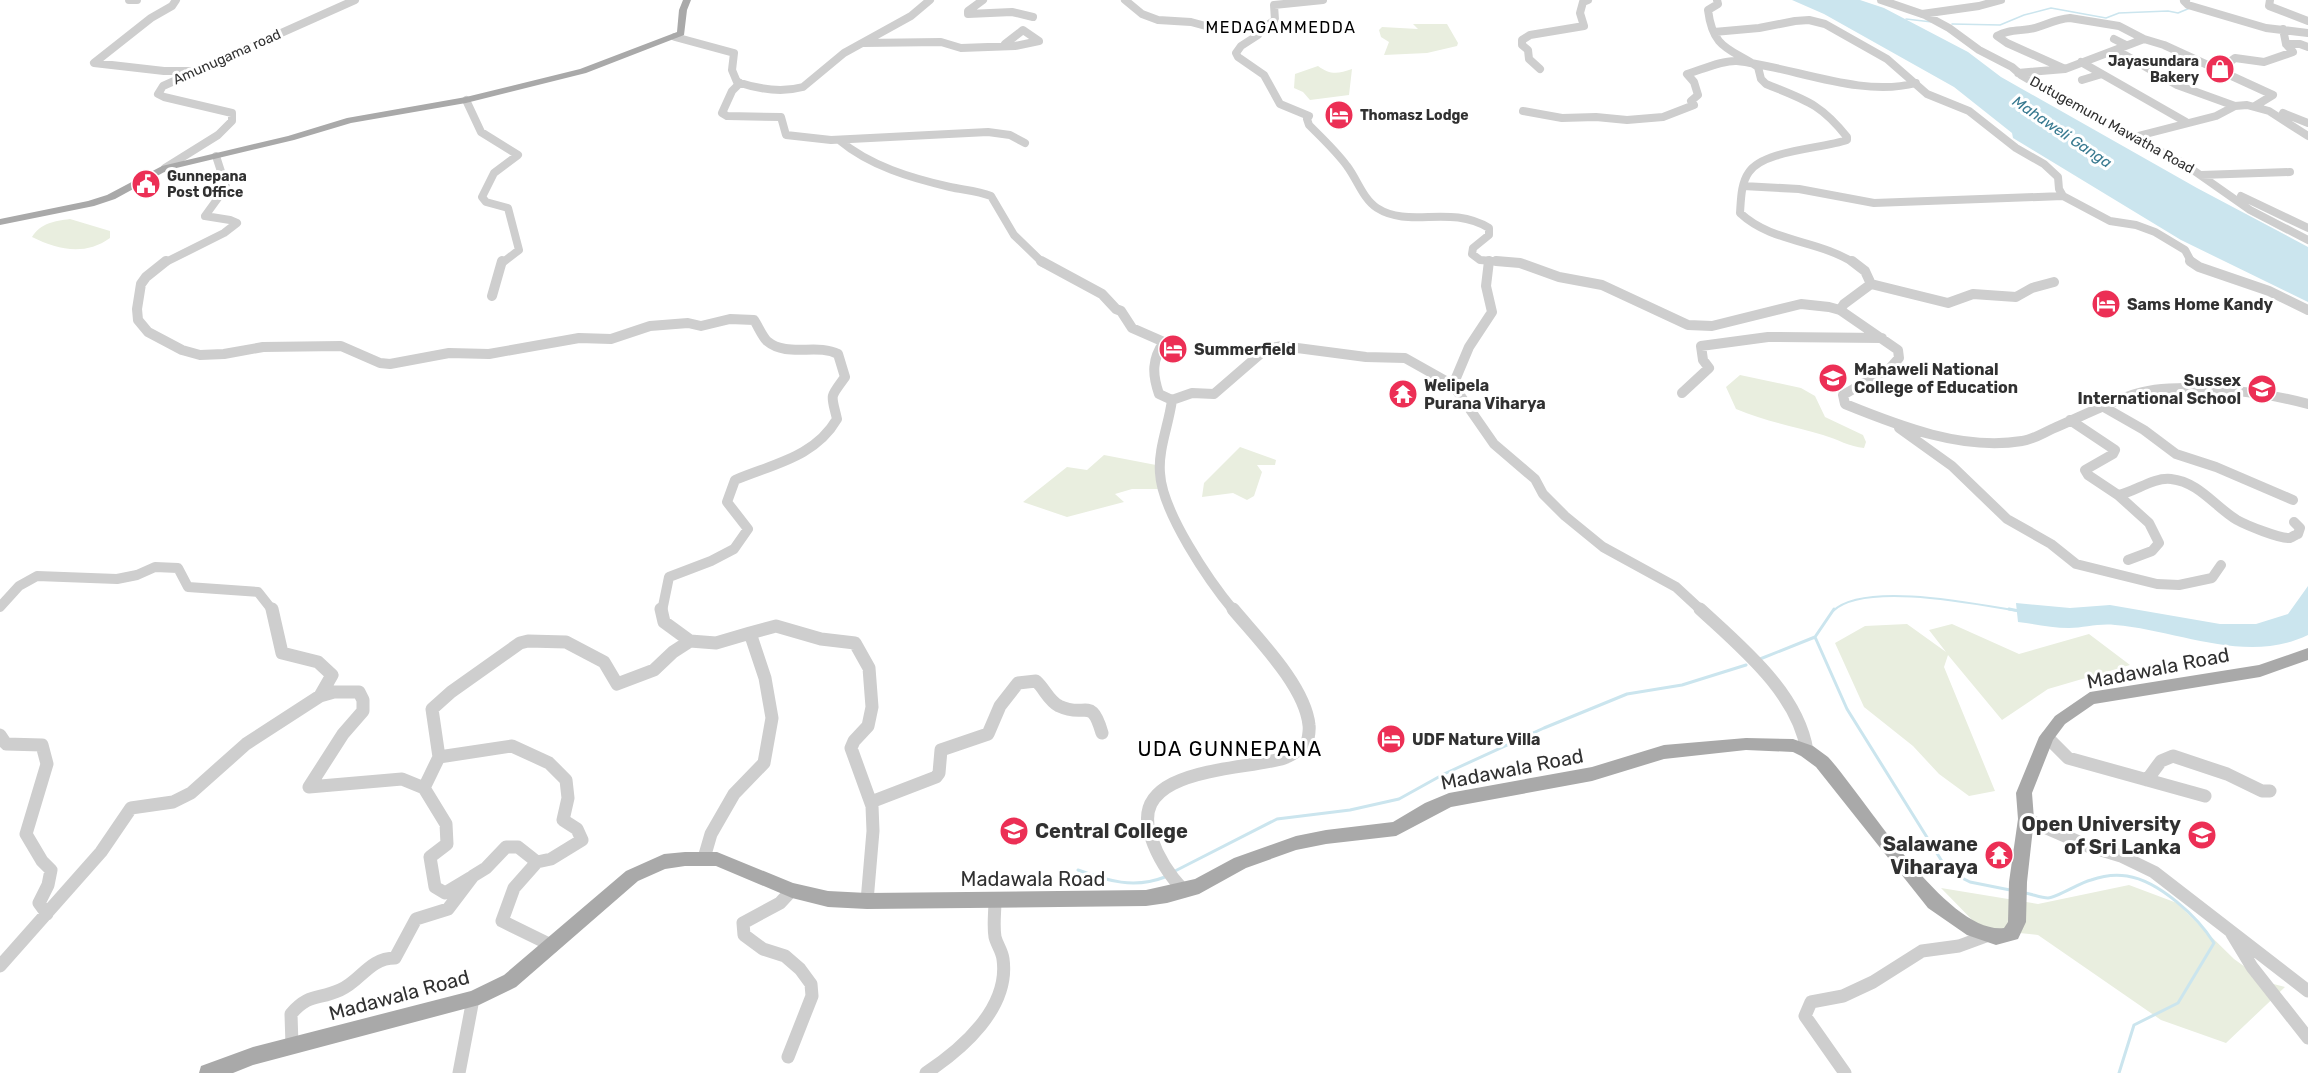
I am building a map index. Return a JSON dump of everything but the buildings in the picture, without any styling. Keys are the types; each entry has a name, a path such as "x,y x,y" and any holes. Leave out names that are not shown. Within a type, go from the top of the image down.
{"main road":[{"path":"0,221 52,214 111,197 165,168 291,138 350,120 466,100 583,71 630,51 675,37 683,31 683,10 687,0"},
{"name":"Madawala Road","path":"208,1073 291,1045 473,999 510,981 632,876 664,862 717,859 792,890 828,899 867,901 1128,900 1178,886 1199,886 1255,856 1296,843 1396,829 1431,807 1449,801 1592,774 1664,752 1762,744 1793,746 1807,751 1822,762 1934,902 1958,921 1989,935 2004,936 2012,933 2016,928 2018,882 2026,819 2024,793 2047,737 2060,720 2090,698 2260,671 2308,654"}],"street":[{"path":"129,0 137,0"},
{"path":"176,0 172,6 151,18 94,63 164,70 196,70"},
{"name":"Amunugama road","path":"165,168 218,135 232,121 232,112 164,99 158,94 162,86 355,0"},
{"path":"675,37 734,52 732,70 735,80 740,83 780,89 799,88 860,43 911,16 930,0"},
{"path":"983,0 968,13 1012,12 1032,16"},
{"path":"1125,0 1142,14 1158,20 1191,22 1213,28 1261,29"},
{"path":"1323,0 1274,5 1275,20 1261,29 1258,35 1241,46 1236,53 1264,75 1280,104 1309,116 1307,119 1310,125 1345,164 1372,203 1378,208 1410,217 1462,215 1476,218 1489,228 1489,235 1473,248 1472,254 1480,260 1520,263 1559,277 1602,285 1620,291 1683,322 1700,326 1720,325 1801,304 1840,310 1898,350 1899,358 1897,363 1854,386 1843,395 1845,404 1884,420 1962,441 1985,443 2024,441 2133,394 2164,387 2262,394 2308,404"},
{"path":"1540,69 1529,59 1528,50 1522,45 1522,40 1530,35 1584,26 1580,13 1583,2 1588,0"},
{"path":"1717,0 1718,4 1708,10 1714,33 1729,53 1755,65 1761,79 1766,84 1816,105 1831,117 1847,137 1846,140 1826,147 1780,152 1766,156 1746,176 1739,203 1740,213 1743,217 1789,239 1848,258 1864,269 1871,285"},
{"name":"Dutugemunu Mawatha Road","path":"1885,0 1949,27 1979,50 2082,111 2134,137 2205,178 2264,218 2308,240"},
{"path":"1922,14 1956,10 2001,0"},
{"path":"2184,0 2251,24 2308,33"},
{"path":"2270,0 2269,6 2308,21"},
{"path":"2066,69 2007,43 1997,36 2005,31 2037,28 2054,19 2070,18 2119,26 2273,95 2258,105"},
{"path":"1714,33 1795,21 1815,21 1825,24 1887,59 1927,94 1969,111 2016,148 2044,164 2058,177 2059,189 2063,196"},
{"path":"2211,67 2227,64 2235,58 2264,62 2286,56 2293,52 2286,44 2283,29"},
{"path":"860,43 941,42 961,48 1022,45 1039,41 1023,30 1005,44"},
{"path":"2114,39 2121,51 2177,85 2235,106 2258,105 2308,123"},
{"path":"2018,73 2066,69 2081,62 2121,51 2144,39"},
{"path":"2286,44 2300,44 2308,47"},
{"path":"1523,111 1562,118 1596,117 1627,120 1663,117 1694,105 1691,101 1698,95 1698,91 1687,74 1734,61 1862,85 1898,88 1916,83"},
{"path":"2081,62 2186,122"},
{"path":"2082,80 2102,74"},
{"path":"740,83 732,91 722,111 724,115 775,116 783,119 786,135 839,140 988,132 1010,135 1025,143"},
{"path":"466,100 481,132 518,155 494,173 482,197 486,202 508,208 519,250 502,261 492,296"},
{"path":"2258,105 2283,118 2308,136"},
{"path":"2134,137 2216,116 2235,106"},
{"path":"839,140 870,161 927,181 991,196 1014,235 1036,257 1059,273 1100,292 1112,301 1116,309 1121,311 1132,328 1164,342 1159,348 1151,371 1159,394 1172,400 1192,393 1214,394 1266,349 1282,346 1366,357 1406,358 1453,386 1494,444 1534,479 1543,494 1565,516 1603,547 1676,587 1746,652 1771,678 1803,732 1807,751"},
{"path":"216,156 226,188 206,216 209,219 232,219 237,223 224,233 169,259 149,273 141,284 137,305 138,320 144,328 182,350 208,355 263,347 341,346 380,363 390,364 449,353 489,354 573,339 616,338 641,327 678,323 701,326 730,318 754,320 767,341 789,350 830,350 838,354 846,374 844,381 832,393 831,398 837,419 827,437 809,450 735,480 727,502 748,529 734,549 711,561 669,577 661,608 664,622 690,641 716,643 776,626 821,639 855,643 869,669 872,683 871,719 868,727 854,740 851,748 871,802 873,831 867,901"},
{"path":"2205,178 2290,172"},
{"path":"2205,178 2308,228"},
{"path":"1743,186 1799,189 1874,203 2063,196 2110,221 2136,225 2155,232 2186,250 2190,261 2199,267 2269,291 2308,310"},
{"path":"1453,386 1456,373 1478,330 1492,312 1485,293 1484,281 1489,261"},
{"path":"1840,310 1844,304 1871,285 1907,292 1942,303 1972,292 2000,297 2019,297 2030,288 2046,288 2054,282"},
{"path":"1682,393 1709,369 1703,360 1701,346 1721,341 1777,336 1882,338"},
{"path":"1172,400 1159,466 1161,481 1183,532 1206,574 1290,682 1304,709 1310,728 1307,744 1292,755 1194,775 1168,787 1150,804 1146,824 1164,868 1178,886"},
{"path":"2102,406 2144,430 2176,454 2216,467 2293,500"},
{"path":"1884,420 1912,436 1952,466 2007,519 2051,544 2076,564 2157,584 2179,585 2212,578 2222,565"},
{"path":"2070,420 2114,447 2113,454 2085,470 2088,475 2118,495 2148,523 2158,537 2159,543 2152,551 2128,560"},
{"path":"2118,495 2129,494 2160,480 2172,479 2204,492 2237,520 2266,532 2290,538 2298,534 2300,528 2294,522"},
{"path":"0,608 19,586 36,576 117,579 154,567 178,568 188,587 210,592 234,590 258,592 272,608 282,653 318,662 332,675 320,696"},
{"path":"704,858 711,834 734,795 764,763 772,718 765,678 750,633"},
{"path":"424,788 439,757 432,709 520,643 528,641 566,642 603,662 617,684 654,670 673,652 690,641"},
{"path":"871,802 936,777 939,773 941,750 988,734 1000,706 1018,683 1036,681 1050,699 1059,706 1071,711 1093,711 1097,715 1102,733"},
{"path":"0,966 101,852 131,808 173,802 191,793 246,744 320,696 334,692 359,692 363,700 363,711 343,734 309,787 402,778 424,788 446,824 447,844 430,857 435,887 445,893 486,868 506,847 518,847 537,862"},
{"path":"0,735 6,744 42,745 47,764 26,834 51,870 48,885 39,903 47,914"},
{"path":"2047,737 2068,758 2205,796"},
{"path":"439,757 512,746 557,769 566,780 568,798 562,820 577,829 582,840 551,859 537,862 514,888 502,921 553,946"},
{"path":"2147,780 2161,761 2173,756 2228,774 2262,791 2270,792"},
{"path":"2026,819 2088,846 2121,856 2154,872 2227,926 2308,991"},
{"path":"291,1045 291,1014 302,1001 341,990 382,958 395,958 416,919 448,909 473,876"},
{"path":"788,1057 812,996 811,984 800,969 785,956 763,949 744,935 742,924 756,914 780,903 792,890"},
{"path":"926,1073 945,1061 982,1025 1001,987 1003,960 995,937 995,900"},
{"path":"2227,926 2252,967 2308,1038"},
{"path":"1845,1073 1805,1017 1811,1002 1843,996 1873,982 1922,951 1959,945 1989,935"},
{"path":"459,1073 473,999"}],"shaded area":[{"path":"1413,24 1447,24 1458,43 1457,46 1427,53 1384,55 1389,42 1381,37 1379,30 1382,27 1418,29"},
{"path":"1318,66 1334,73 1352,69 1349,95 1310,100 1303,92 1294,88 1295,74"},
{"path":"70,219 110,231 110,238 91,247 71,249 32,237 44,226"},
{"path":"1740,375 1801,388 1815,396 1825,417 1863,435 1866,442 1864,448 1736,409 1726,387"},
{"path":"1240,447 1276,460 1275,465 1257,465 1262,472 1254,496 1247,500 1233,493 1202,497 1204,483"},
{"path":"1104,455 1156,465 1160,489 1132,489 1115,494 1124,502 1067,517 1023,502 1067,467 1087,470"},
{"path":"1907,624 1946,652 1929,630 1952,624 2019,654 2089,634 2130,665 2048,689 2002,720 1948,655 1944,667 1995,791 1969,796 1939,774 1913,746 1864,707 1835,643 1865,626"},
{"path":"2129,885 2177,903 2234,959 2266,982 2285,987 2226,1043 2161,1020 2038,935 1981,929 1941,888 2038,904"}],"water":[{"name":"Mahaweli Ganga","path":"1792,0 1860,0 1884,8 1968,52 2001,77 2197,188 2308,247 2308,302 2181,240 2013,138 2012,133 1954,87 1824,14"},
{"path":"2308,586 2308,635 2284,643 2261,647 2212,643 2115,625 2063,628 2018,622 2016,603 2070,608 2110,605 2220,624 2256,624 2288,614"}],"waterway":[{"path":"1952,24 2000,25 2024,15 2051,8 2106,18 2119,13 2168,11 2178,13 2190,8"},
{"path":"1906,19 1932,22"},
{"path":"1833,611 1848,602 1869,597 1894,596 1949,600 2018,611"},
{"path":"1815,637 1834,609"},
{"path":"2009,609 2019,611"},
{"path":"1760,659 1815,637"},
{"path":"1815,637 1847,709 1948,871 1970,882 2010,890"},
{"path":"1175,871 1277,819 1350,810 1399,799 1444,774 1544,728 1627,694 1682,685 1746,665"},
{"path":"1078,870 1132,883 1143,883 1165,877"},
{"path":"2025,893 2048,898 2104,876 2127,876 2139,879 2164,893 2188,912 2214,943 2178,1003 2134,1025 2119,1073"}],"place":[{"name":"Jayasundara Bakery","path":"2220,69"},
{"name":"Thomasz Lodge","path":"1339,115"},
{"name":"Gunnepana Post Office","path":"146,184"},
{"name":"Sams Home Kandy","path":"2106,304"},
{"name":"Summerfield","path":"1173,349"},
{"name":"Mahaweli National College of Education","path":"1833,378"},
{"name":"Sussex International School","path":"2262,389"},
{"name":"Welipela Purana Viharya","path":"1403,394"},
{"name":"UDF Nature Villa","path":"1391,739"},
{"name":"Central College","path":"1014,831"},
{"name":"Open University of Sri Lanka","path":"2202,835"},
{"name":"Salawane Viharaya","path":"1999,855"}],"district":[{"name":"MEDAGAMMEDDA","path":"1281,27"},
{"name":"UDA GUNNEPANA","path":"1230,749"}]}
